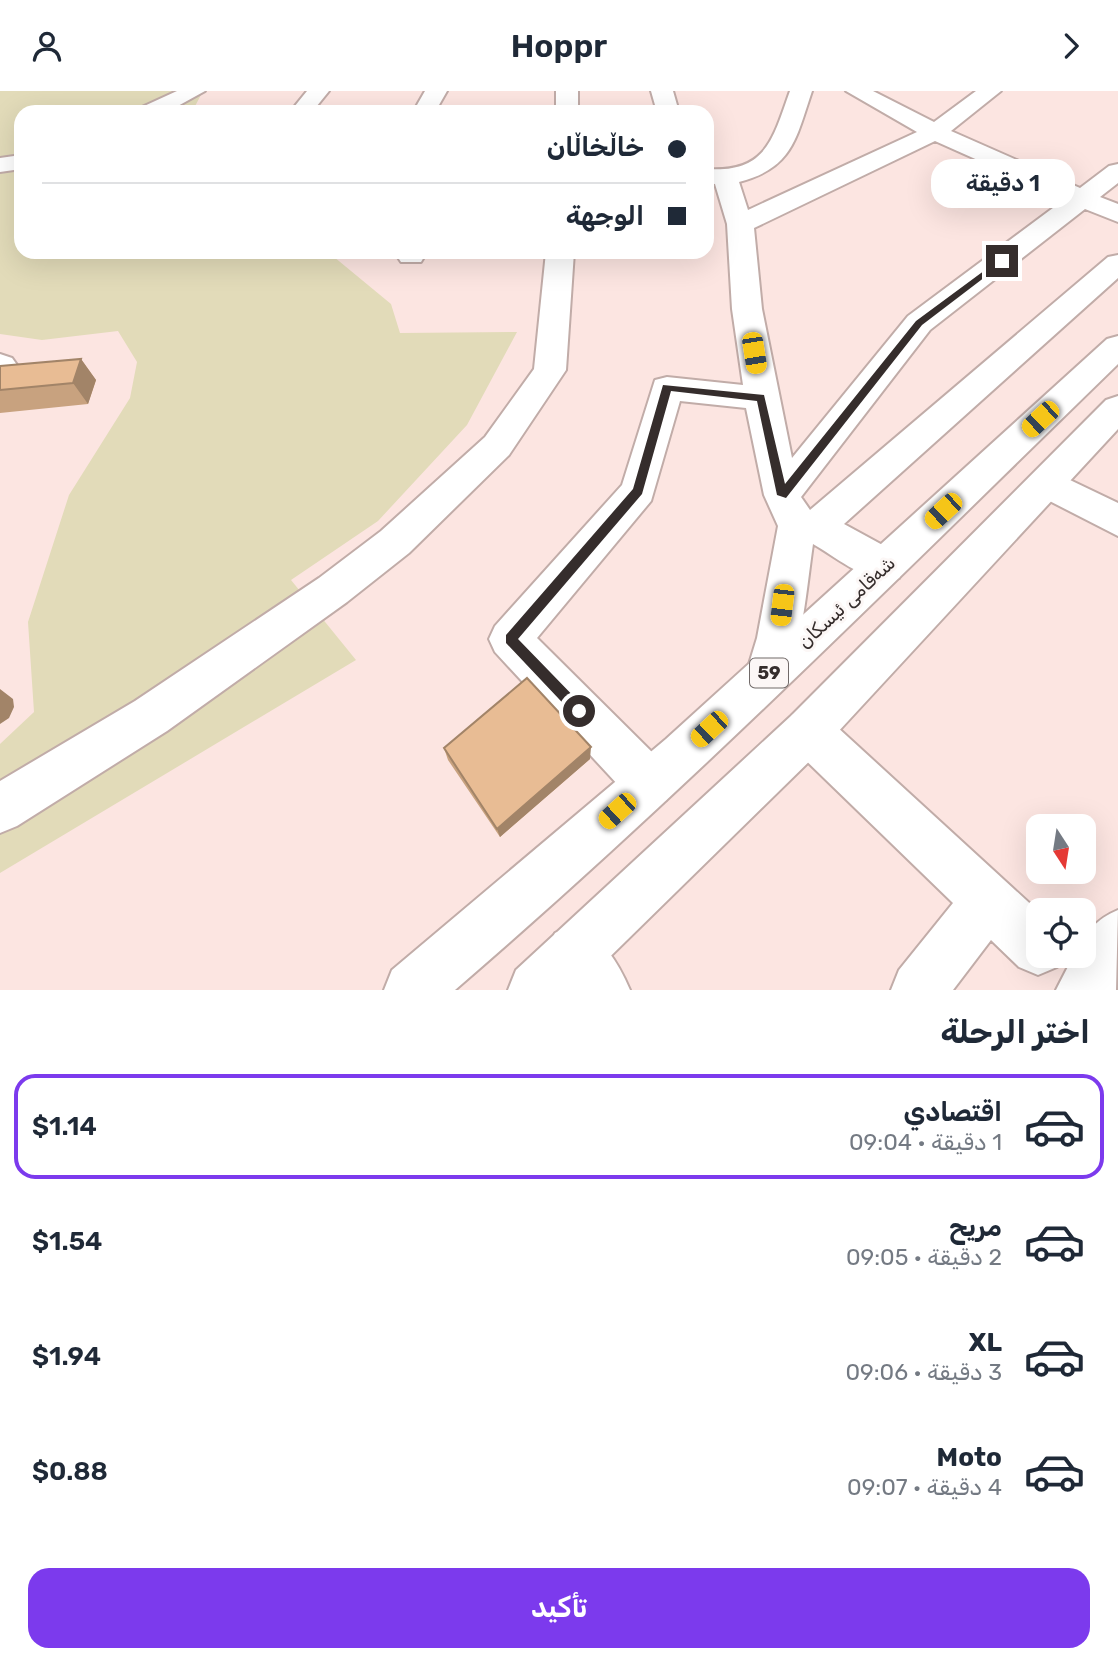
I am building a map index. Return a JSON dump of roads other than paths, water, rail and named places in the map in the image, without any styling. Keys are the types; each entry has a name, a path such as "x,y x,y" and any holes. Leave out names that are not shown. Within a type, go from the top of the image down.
{"street":[{"path":"165,105 194,91"},
{"path":"307,105 318,91"},
{"path":"801,91 776,153 754,169 716,177 740,224 747,309 761,398 799,514 885,566"},
{"path":"857,91 935,132 1118,214"},
{"path":"740,224 935,132 990,91"},
{"path":"768,674 778,638 799,514 919,323 1118,171"},
{"path":"0,809 151,716 333,590 394,542 497,446 550,370 559,259"},
{"path":"799,514 1118,263"},
{"name":"شەقامی ئیسکان","path":"412,990 478,936 649,783 885,566 1118,346"},
{"path":"649,783 510,639 638,491 667,387 761,398"},
{"path":"536,990 588,971 808,731 1118,408"},
{"path":"1047,483 1118,521"},
{"path":"808,731 1026,937"},
{"path":"919,990 987,902"},
{"path":"1071,978 1118,937"}]}
